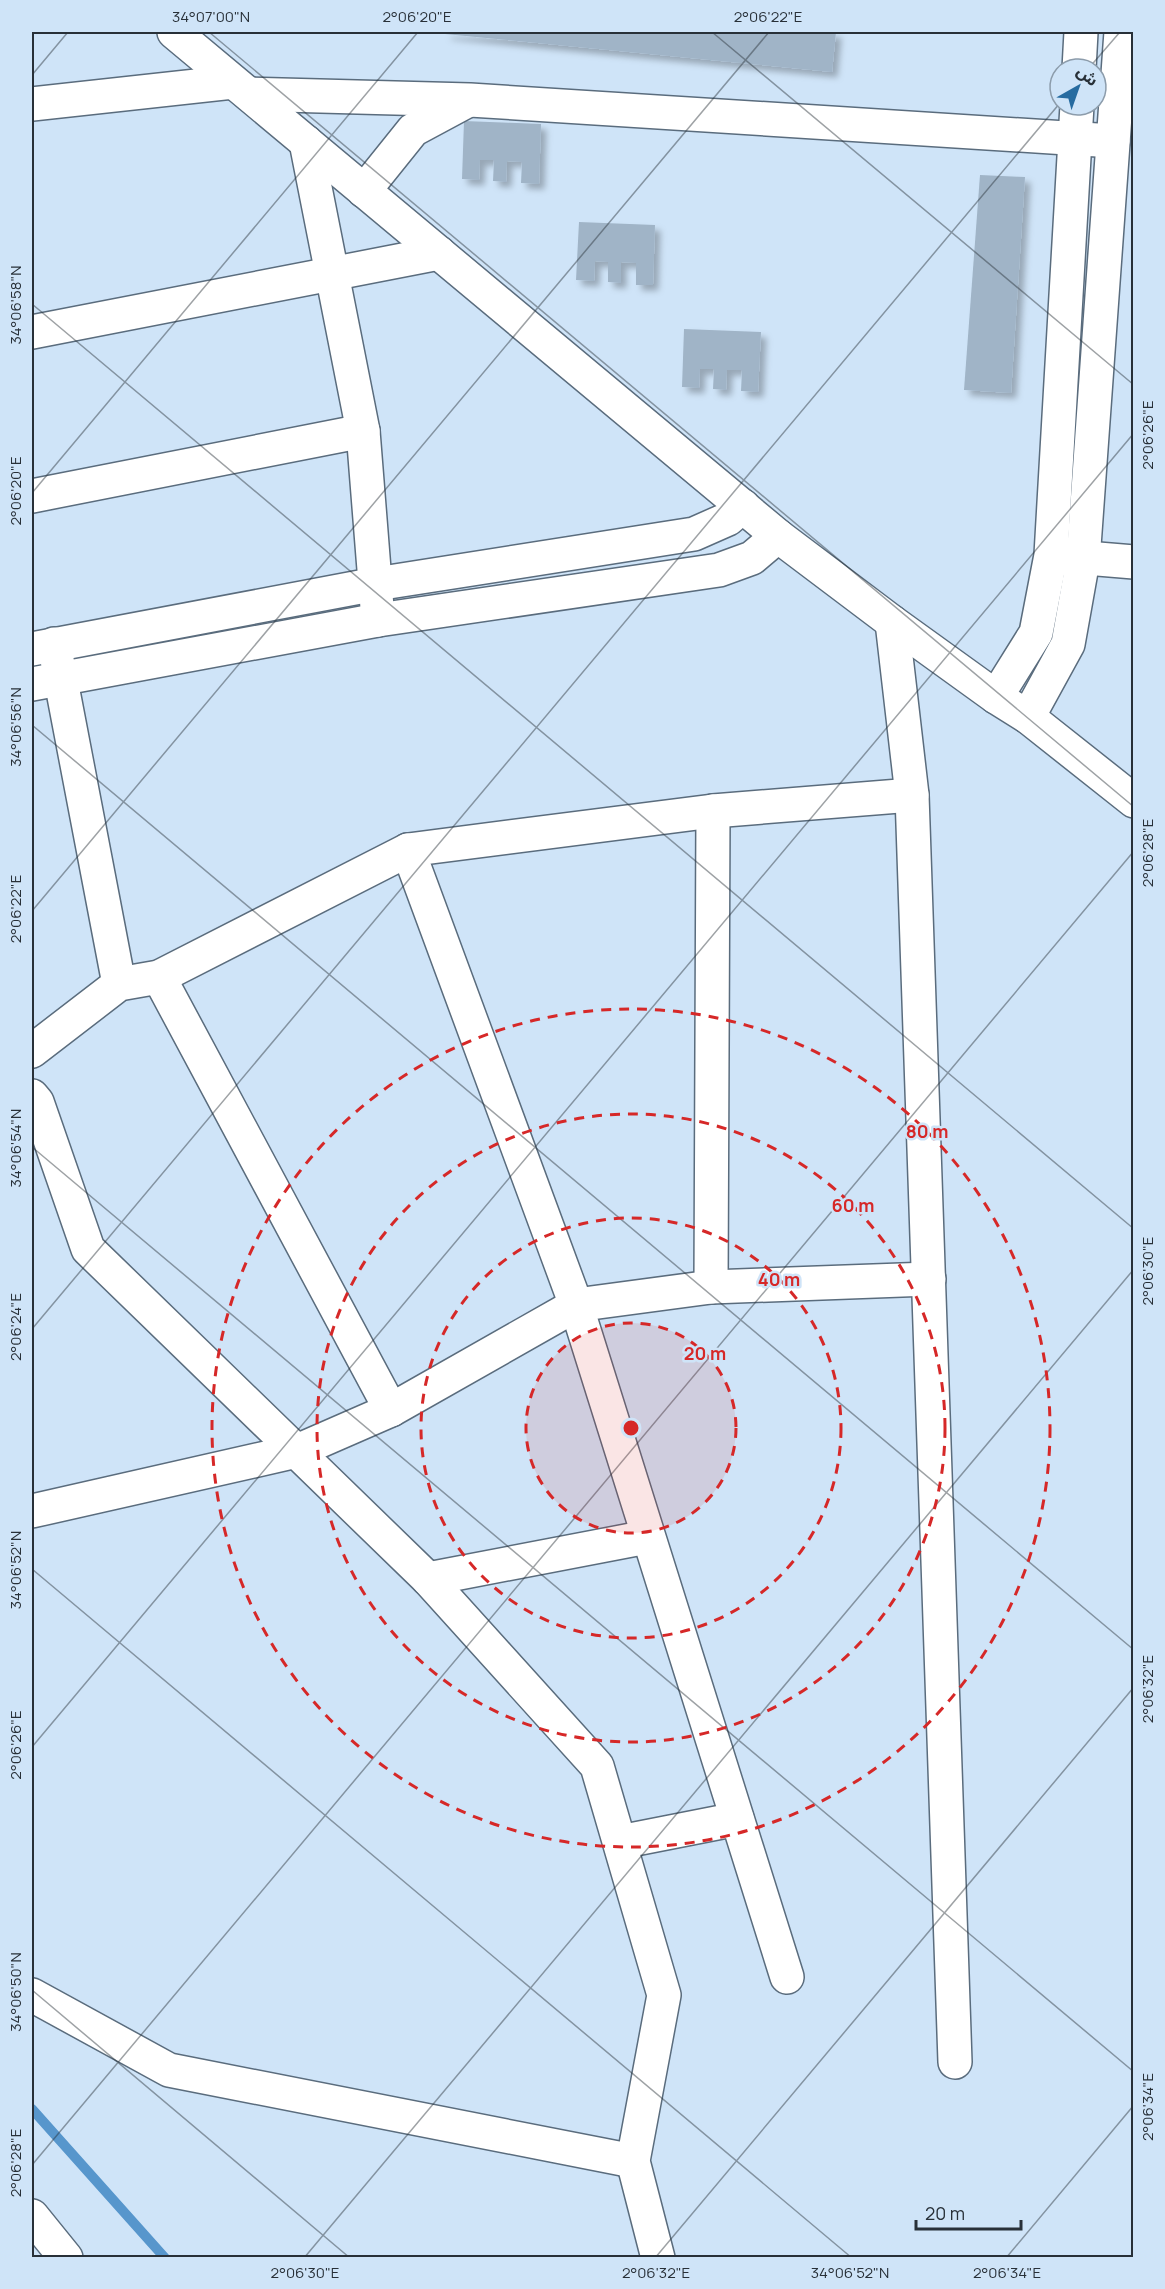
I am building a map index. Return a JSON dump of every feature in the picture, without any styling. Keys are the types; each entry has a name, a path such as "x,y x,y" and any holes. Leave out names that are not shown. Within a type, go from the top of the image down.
{"street":[{"path":"174,32 778,536 996,698 1028,717 1134,801"},
{"path":"1080,57 1082,32"},
{"path":"996,698 1036,633 1067,557 1113,141 1121,32"},
{"path":"32,104 241,88 470,100 1113,141"},
{"path":"364,191 414,130 470,100"},
{"path":"1028,717 1068,645 1067,557 1076,117"},
{"path":"306,142 363,431 378,620"},
{"path":"32,332 330,272 439,253"},
{"path":"32,496 363,431"},
{"path":"119,984 47,681 43,646 376,584 694,534 728,519 743,506"},
{"path":"47,681 378,620 719,570 752,558 778,536"},
{"path":"1067,557 1134,562"},
{"path":"892,622 912,795 955,2062"},
{"path":"32,1051 119,984 159,977 408,850 713,811 912,795"},
{"path":"711,1287 713,811"},
{"path":"408,850 576,1305 787,1977"},
{"path":"159,977 391,1410"},
{"path":"32,1096 37,1102 88,1249 428,1579 597,1766 664,1995 633,2161 658,2258"},
{"path":"32,1511 297,1451 391,1410 576,1305 711,1287 929,1279"},
{"path":"428,1579 647,1537"},
{"path":"620,1842 737,1819"},
{"path":"32,1995 169,2070 633,2161"},
{"path":"32,2216 66,2258"}],"building":[{"path":"446,32 836,32 832,72 445,34"},
{"path":"464,121 541,124 539,184 521,183 522,162 507,161 506,182 493,181 494,160 480,160 479,180 462,179"},
{"path":"980,175 1025,177 1011,393 964,390"},
{"path":"579,222 655,225 653,285 636,285 636,263 621,262 621,283 608,282 608,262 595,261 594,281 576,280"},
{"path":"684,329 761,332 758,392 741,391 742,370 727,370 726,390 713,389 714,369 700,369 699,388 682,387"}],"waterway":[{"path":"32,2109 165,2258"}]}
